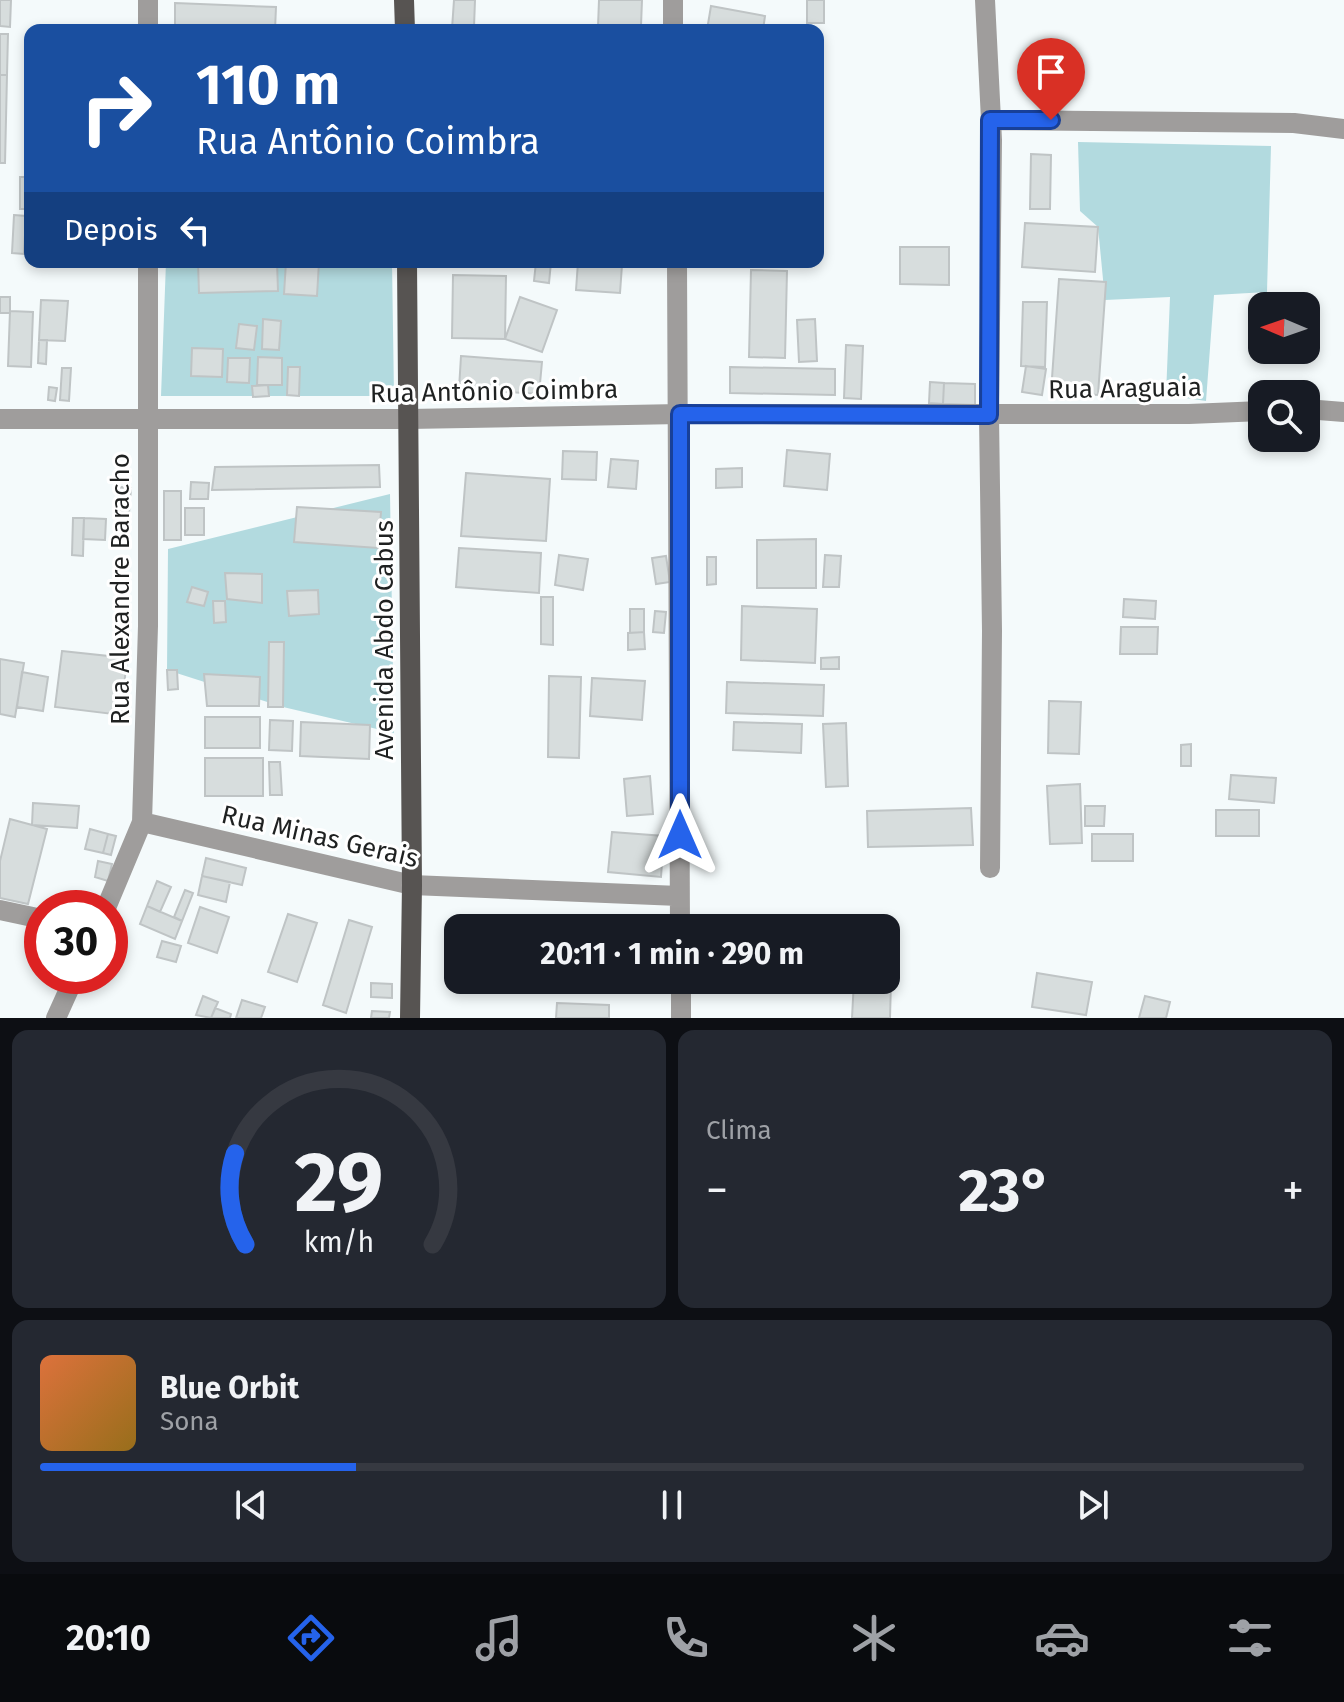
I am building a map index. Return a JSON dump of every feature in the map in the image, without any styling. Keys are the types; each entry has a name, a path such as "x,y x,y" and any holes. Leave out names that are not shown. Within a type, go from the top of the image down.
{"main road":[{"path":"404,0 405,24"},
{"name":"Avenida Abdo Cabus","path":"407,268 412,885 410,1018"}],"street":[{"path":"148,0 148,24"},
{"path":"673,0 673,24"},
{"path":"985,0 990,120 990,868"},
{"path":"990,120 1294,123 1344,129"},
{"name":"Rua Alexandre Baracho","path":"114,890 142,822 148,626 148,268"},
{"path":"677,268 680,914"},
{"path":"1320,410 1344,412"},
{"name":"Rua Araguaia","path":"989,415 1248,412"},
{"name":"Rua Antônio Coimbra","path":"0,419 989,415"},
{"name":"Rua Minas Gerais","path":"142,822 412,885 679,896"},
{"path":"0,910 24,915"},
{"path":"56,1018 67,994"},
{"path":"681,994 681,1018"}],"shaded area":[{"path":"1078,142 1271,146 1267,292 1214,295 1206,401 1166,395 1170,297 1105,300 1098,227 1080,211"},
{"path":"166,268 392,268 394,396 161,396"},
{"path":"390,494 394,733 283,707 167,670 168,549"}],"building":[{"path":"0,0 11,0 10,27 0,26"},
{"path":"454,0 475,0 474,24 452,24"},
{"path":"599,0 642,0 641,24 598,24"},
{"path":"807,0 824,0 824,23 807,23"},
{"path":"175,3 276,7 275,24 175,24"},
{"path":"711,6 765,16 764,24 708,24"},
{"path":"0,34 8,34 7,75 0,75"},
{"path":"0,75 7,75 5,163 0,163"},
{"path":"1031,154 1051,155 1050,209 1030,209"},
{"path":"20,177 24,177 24,209 20,209"},
{"path":"14,215 24,216 24,254 12,253"},
{"path":"1025,223 1098,227 1095,272 1022,267"},
{"path":"900,247 949,247 949,285 900,284"},
{"path":"198,268 277,268 278,291 199,293"},
{"path":"286,268 319,268 317,296 284,294"},
{"path":"535,268 550,268 549,283 534,281"},
{"path":"578,268 622,268 620,293 576,290"},
{"path":"751,270 787,271 785,358 749,357"},
{"path":"453,275 506,276 505,339 452,338"},
{"path":"1059,279 1106,282 1098,395 1051,392"},
{"path":"0,297 10,297 10,313 0,313"},
{"path":"520,297 557,310 542,352 505,339"},
{"path":"41,300 68,301 65,341 39,340"},
{"path":"1023,302 1047,302 1045,367 1021,366"},
{"path":"10,311 33,312 31,367 8,366"},
{"path":"263,319 281,321 279,350 262,349"},
{"path":"815,319 817,361 799,362 797,320"},
{"path":"239,324 257,326 254,350 236,348"},
{"path":"39,340 47,340 46,364 38,363"},
{"path":"846,345 863,346 861,399 844,398"},
{"path":"192,348 223,349 222,377 191,376"},
{"path":"461,356 542,362 539,394 459,389"},
{"path":"258,357 282,358 282,385 257,385"},
{"path":"228,358 250,358 249,383 227,382"},
{"path":"1026,366 1046,369 1042,395 1022,392"},
{"path":"288,367 300,367 299,396 287,395"},
{"path":"730,367 835,369 835,395 730,393"},
{"path":"62,368 71,368 69,401 60,400"},
{"path":"930,382 944,383 943,404 929,403"},
{"path":"944,383 975,384 975,405 943,404"},
{"path":"268,385 269,396 253,397 252,386"},
{"path":"49,387 57,388 55,401 48,400"},
{"path":"787,450 830,454 827,490 784,486"},
{"path":"563,451 597,452 596,480 562,479"},
{"path":"611,459 638,461 636,489 608,487"},
{"path":"379,465 380,487 212,490 215,467"},
{"path":"742,468 742,487 716,488 716,469"},
{"path":"466,473 550,479 546,541 461,536"},
{"path":"191,482 209,483 208,499 190,499"},
{"path":"120,487 131,488 127,538 116,538"},
{"path":"164,491 181,491 181,540 164,540"},
{"path":"297,507 381,512 378,548 294,542"},
{"path":"185,508 204,508 204,535 185,535"},
{"path":"73,518 84,518 83,556 72,555"},
{"path":"84,518 106,519 105,540 83,539"},
{"path":"816,539 816,588 757,588 757,540"},
{"path":"459,548 541,553 539,593 456,587"},
{"path":"559,555 588,559 583,590 555,585"},
{"path":"825,555 841,556 839,587 823,587"},
{"path":"666,556 670,582 656,584 652,558"},
{"path":"707,557 716,557 716,584 707,585"},
{"path":"225,573 262,574 262,603 227,599"},
{"path":"192,587 208,592 204,606 187,602"},
{"path":"318,590 319,614 289,616 287,591"},
{"path":"541,597 553,597 553,645 541,644"},
{"path":"1124,599 1156,601 1155,619 1123,617"},
{"path":"213,601 225,601 226,622 214,623"},
{"path":"742,606 817,609 815,663 741,660"},
{"path":"630,609 644,609 644,632 630,633"},
{"path":"655,611 666,612 664,633 653,632"},
{"path":"1121,627 1158,627 1157,654 1120,654"},
{"path":"644,632 645,649 628,650 628,633"},
{"path":"269,642 284,642 283,707 268,707"},
{"path":"62,651 127,658 121,715 55,707"},
{"path":"839,657 839,669 821,669 821,658"},
{"path":"0,659 24,663 15,717 0,714"},
{"path":"167,670 177,670 178,689 168,690"},
{"path":"22,672 48,677 43,711 17,707"},
{"path":"204,674 260,677 259,706 207,706"},
{"path":"549,676 581,677 579,758 548,757"},
{"path":"592,678 645,681 642,720 590,716"},
{"path":"727,682 824,685 823,716 726,713"},
{"path":"1049,701 1081,702 1079,754 1048,753"},
{"path":"205,717 260,717 260,748 205,748"},
{"path":"270,720 293,721 292,751 269,750"},
{"path":"301,722 370,725 369,759 300,756"},
{"path":"734,722 802,724 801,753 733,750"},
{"path":"846,723 848,786 826,787 823,724"},
{"path":"1191,744 1191,766 1181,766 1181,745"},
{"path":"205,758 263,758 263,796 205,796"},
{"path":"269,762 280,762 282,795 270,795"},
{"path":"1231,775 1276,778 1274,803 1229,799"},
{"path":"650,776 653,814 627,816 624,779"},
{"path":"1080,784 1082,843 1050,844 1047,786"},
{"path":"33,803 79,806 77,828 32,825"},
{"path":"1085,806 1105,806 1104,826 1085,826"},
{"path":"971,808 973,845 868,847 867,811"},
{"path":"1216,810 1259,810 1259,836 1216,836"},
{"path":"10,819 47,829 32,890 24,890 24,903 0,898 0,861"},
{"path":"90,829 108,834 103,853 85,849"},
{"path":"612,832 664,836 661,877 608,872"},
{"path":"108,834 116,836 111,855 103,853"},
{"path":"1092,834 1133,834 1133,861 1092,861"},
{"path":"206,858 246,868 242,885 202,876"},
{"path":"98,861 112,864 108,881 95,877"},
{"path":"202,876 230,882 226,902 198,895"},
{"path":"157,881 171,887 160,912 147,906"},
{"path":"185,890 193,893 182,921 174,917"},
{"path":"147,906 182,921 175,939 140,924"},
{"path":"200,907 229,917 217,953 188,943"},
{"path":"288,914 317,923 297,982 268,972"},
{"path":"349,920 372,927 346,1013 323,1005"},
{"path":"162,941 181,946 176,962 157,957"},
{"path":"1037,973 1092,982 1086,1015 1032,1007"},
{"path":"371,983 392,984 392,998 371,997"},
{"path":"853,994 891,994 890,1018 852,1018"},
{"path":"203,996 218,1002 211,1018 196,1015"},
{"path":"1145,996 1170,1002 1166,1018 1139,1018"},
{"path":"242,1000 265,1007 261,1018 236,1018"},
{"path":"557,1003 609,1005 609,1018 556,1018"},
{"path":"215,1008 231,1014 230,1018 211,1018"},
{"path":"372,1011 390,1012 389,1018 371,1018"}],"route":[{"path":"680,835 680,414 989,415 990,120 1051,120"}]}
